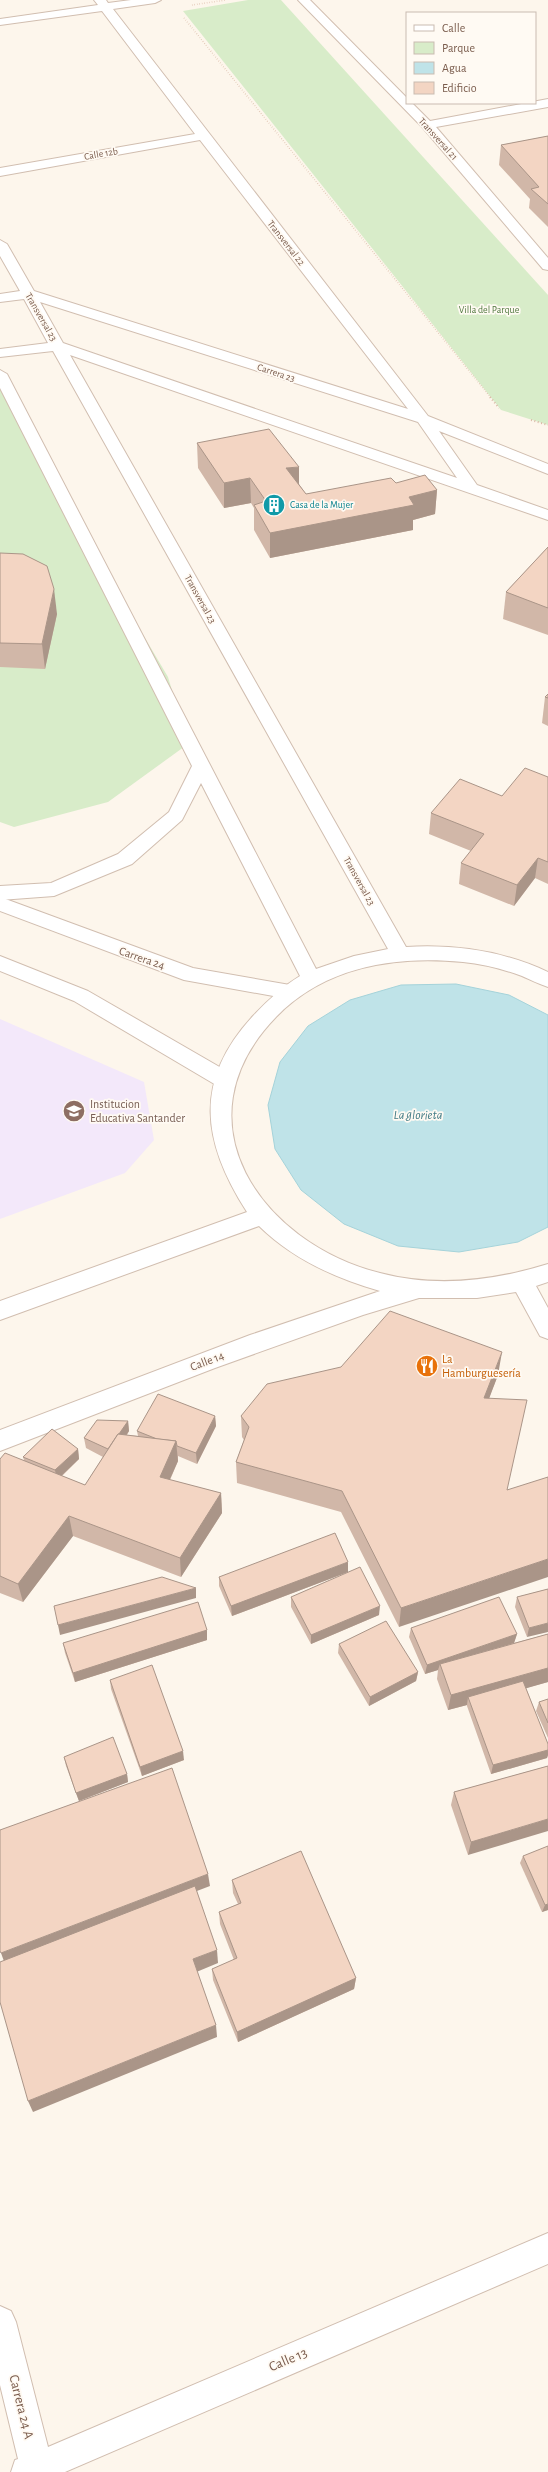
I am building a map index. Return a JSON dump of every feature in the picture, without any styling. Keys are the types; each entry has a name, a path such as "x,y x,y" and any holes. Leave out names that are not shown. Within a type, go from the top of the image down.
{"street":[{"path":"0,22 103,3 155,0"},
{"name":"Transversal 21","path":"304,0 427,126 548,266"},
{"name":"Transversal 22","path":"103,3 203,136 423,419 471,488"},
{"path":"427,126 548,103"},
{"name":"Calle 12b","path":"0,172 203,136"},
{"name":"Transversal 23","path":"0,244 400,954"},
{"name":"Carrera 23","path":"0,298 28,294 423,419 548,469"},
{"path":"0,353 57,346 548,515"},
{"path":"0,374 311,979"},
{"path":"0,894 54,889 125,859 176,816 201,766"},
{"name":"Carrera 24","path":"0,904 191,975 290,992"},
{"path":"548,980 530,971 467,955 400,954 355,962 311,979 290,992 248,1031 223,1079 219,1125 232,1172 262,1216 304,1251 358,1276 418,1290 480,1290 522,1282 548,1273"},
{"path":"0,964 82,996 223,1079"},
{"path":"0,1311 262,1216"},
{"path":"522,1282 548,1329"},
{"name":"Calle 14","path":"0,1441 274,1335 346,1310 418,1290"},
{"name":"Calle 13","path":"32,2470 548,2248"},
{"name":"Carrera 24 A","path":"0,2322 32,2470"}],"path":[{"path":"191,5 226,0"},
{"path":"181,14 500,410"},
{"path":"528,418 548,425"}],"shaded area":[{"name":"Institucion Educativa Santander","path":"0,1019 144,1082 154,1140 125,1173 0,1219"}],"green space":[{"name":"Villa del Parque","path":"248,0 281,0 548,295 548,425 501,410 183,11"},
{"path":"0,369 37,431 132,616 168,677 188,744 108,802 14,827 0,822"}],"water":[{"name":"La glorieta","path":"456,984 509,995 548,1015 548,1227 518,1242 459,1252 398,1246 344,1224 301,1190 275,1149 268,1105 280,1062 308,1026 350,1000 401,985"}],"building":[{"path":"548,136 548,204 531,189 539,187 501,145"},
{"path":"269,429 299,467 286,468 306,494 391,478 396,483 425,475 437,490 409,497 414,505 270,533 254,505 266,501 250,478 224,483 197,443"},
{"path":"548,547 548,608 506,592"},
{"path":"0,553 23,554 47,566 54,589 42,644 0,643"},
{"path":"525,768 548,777 548,862 538,858 517,885 461,863 484,834 431,813 460,779 502,796"},
{"path":"390,1311 502,1352 484,1398 527,1400 507,1490 548,1477 548,1559 401,1608 342,1491 236,1462 249,1427 241,1416 267,1384 341,1367"},
{"path":"158,1394 215,1416 196,1453 177,1446 176,1441 157,1439 137,1431"},
{"path":"97,1420 128,1421 108,1449 84,1438"},
{"path":"52,1429 78,1449 55,1470 23,1457"},
{"path":"118,1434 176,1441 160,1477 221,1493 180,1558 69,1516 18,1584 0,1576 0,1459 5,1453 85,1485"},
{"path":"335,1533 348,1562 231,1606 219,1577"},
{"path":"360,1567 380,1606 311,1635 291,1597"},
{"path":"162,1577 196,1588 58,1625 54,1606"},
{"path":"548,1589 548,1623 529,1628 517,1597"},
{"path":"499,1597 517,1634 427,1665 411,1628"},
{"path":"198,1602 207,1630 73,1673 63,1643"},
{"path":"386,1621 418,1672 370,1697 339,1644"},
{"path":"548,1634 548,1668 451,1695 440,1664"},
{"path":"152,1665 183,1751 140,1767 110,1680"},
{"path":"523,1681 548,1744 548,1750 493,1765 468,1697"},
{"path":"548,1699 548,1723 539,1702"},
{"path":"113,1737 127,1774 76,1793 64,1757"},
{"path":"548,1766 548,1819 471,1842 454,1792"},
{"path":"172,1768 208,1874 1,1953 0,1830"},
{"path":"548,1846 548,1904 545,1905 523,1856"},
{"path":"301,1851 356,1978 237,2032 212,1969 237,1958 219,1912 241,1903 232,1880"},
{"path":"195,1886 217,1950 193,1959 216,2025 28,2101 0,2002 0,1962"}],"place":[{"name":"Casa de la Mujer","path":"274,505"},
{"name":"Institucion Educativa Santander","path":"74,1111"},
{"name":"La Hamburguesería","path":"427,1366"}]}
